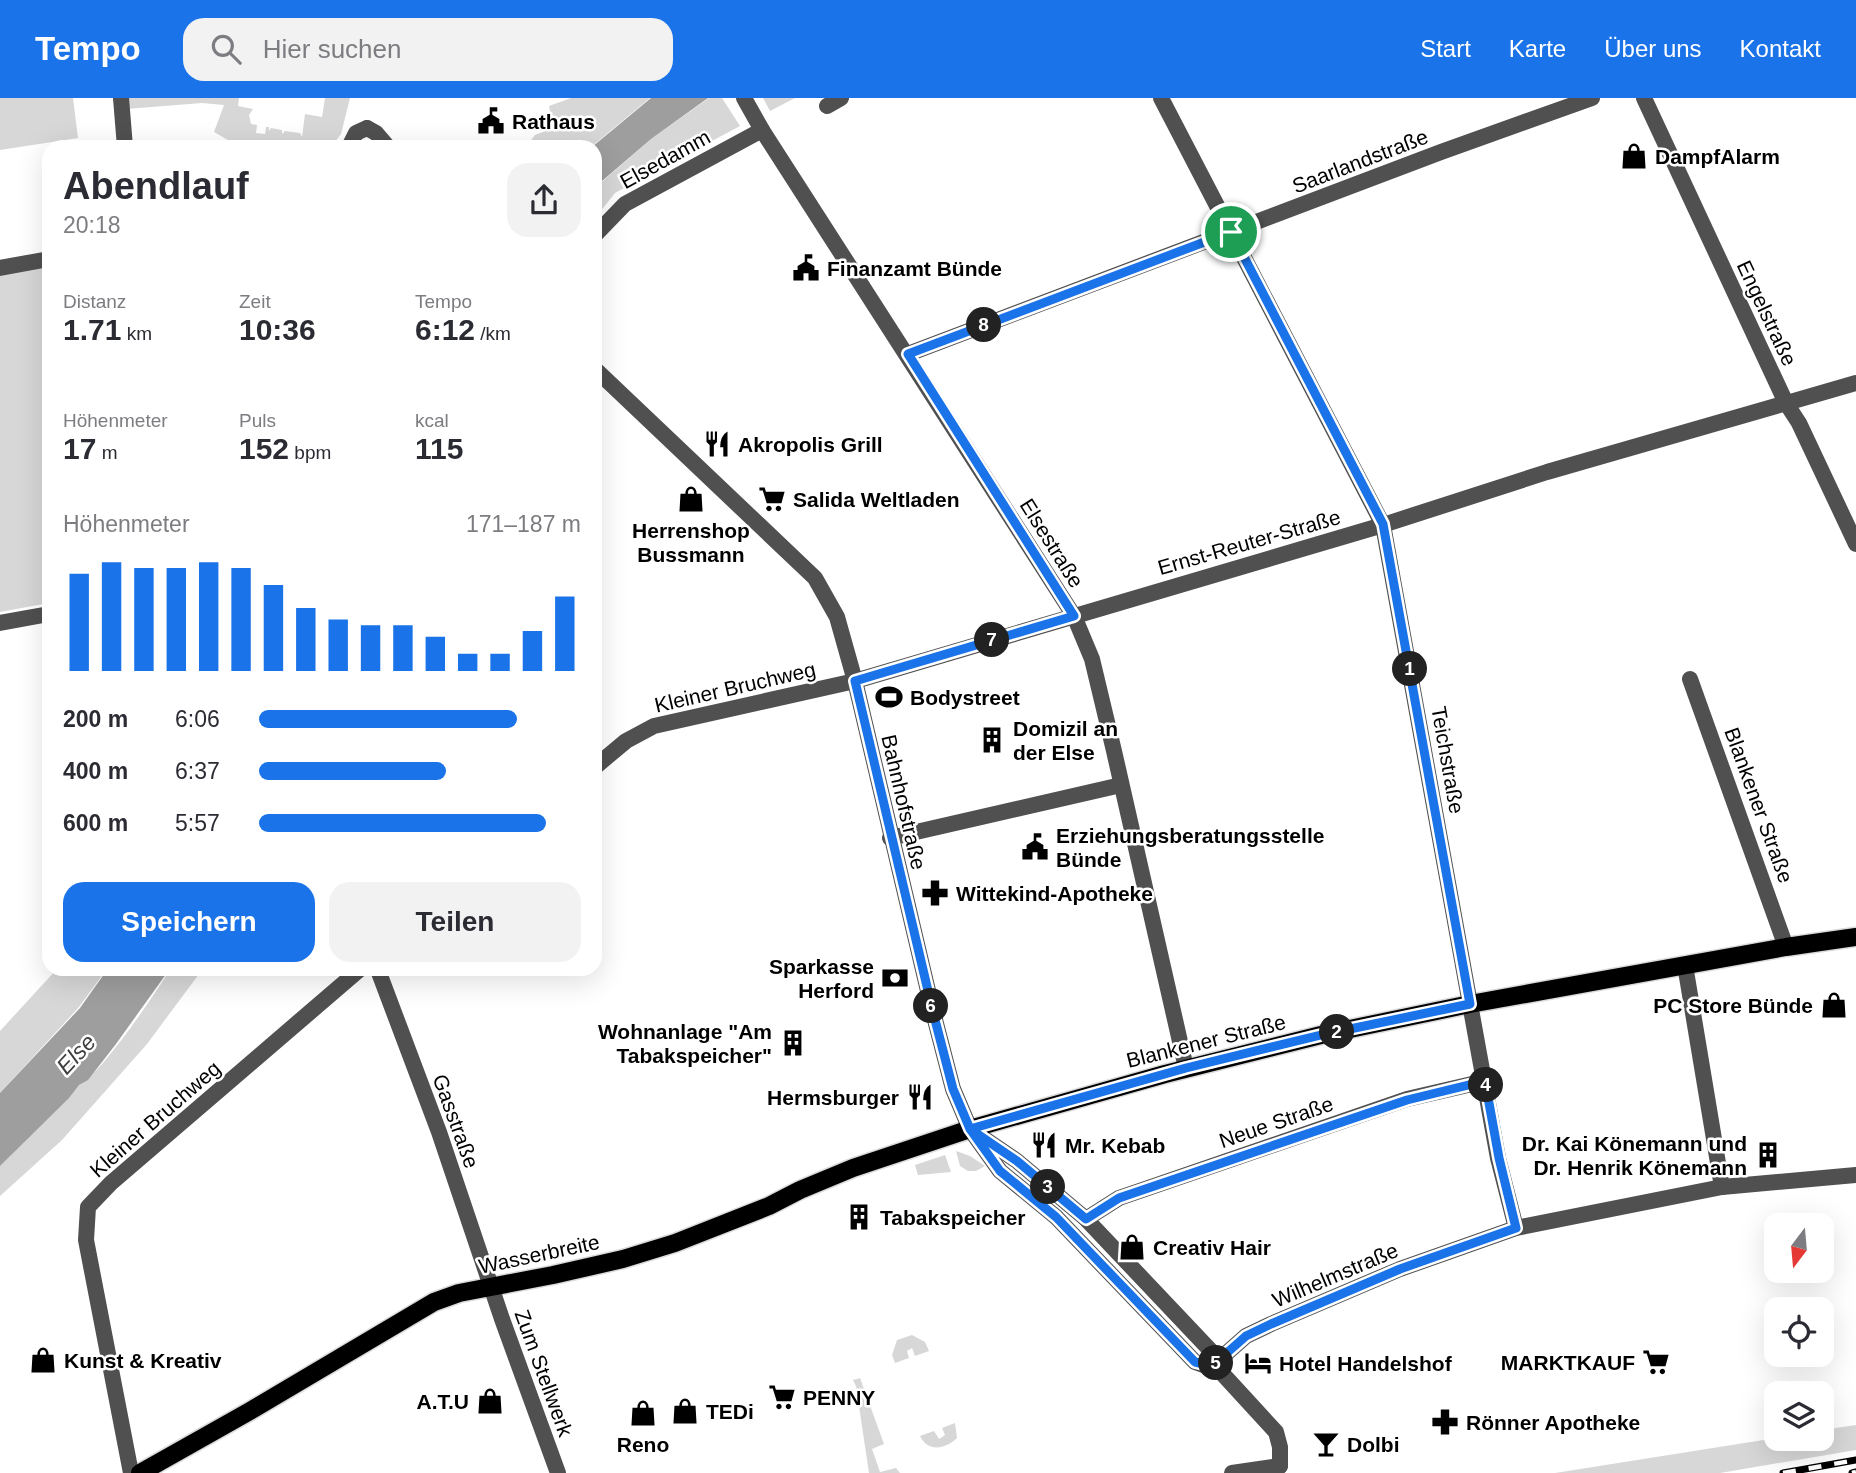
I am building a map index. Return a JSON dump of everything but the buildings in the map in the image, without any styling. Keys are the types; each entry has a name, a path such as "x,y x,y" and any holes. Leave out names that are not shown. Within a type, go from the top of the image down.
{"main road":[{"name":"Blankener Straße","path":"970,1129 1186,1068 1321,1035 1470,1004 1786,947 1856,937"},
{"name":"Wasserbreite","path":"140,1473 434,1303 459,1293 604,1264 675,1243 853,1168 970,1129"}],"street":[{"path":"121,98 124,140"},
{"name":"Teichstraße","path":"1161,98 1383,524 1499,1158 1516,1228"},
{"name":"Saarlandstraße","path":"908,354 1441,152 1592,98"},
{"name":"Engelstraße","path":"1644,98 1786,403 1799,422 1856,544"},
{"name":"Elsestraße","path":"748,104 762,130 1074,616 1092,659 1186,1068"},
{"path":"352,140 366,120 382,140"},
{"name":"Elsedamm","path":"602,228 625,204 762,130"},
{"path":"0,268 42,260"},
{"name":"Bahnhofstraße","path":"602,376 815,578 837,617 855,681 890,838 953,1089 970,1129 1000,1171 1056,1217 1195,1362 1220,1371 1276,1432 1284,1469 1232,1473"},
{"name":"Ernst-Reuter-Straße","path":"855,681 1383,524 1547,472 1856,383"},
{"path":"0,623 42,615"},
{"name":"Blankener Straße","path":"1690,679 1786,947"},
{"name":"Kleiner Bruchweg","path":"602,761 626,741 654,726 855,681"},
{"path":"890,838 1121,785"},
{"path":"1685,965 1722,1187"},
{"name":"Kleiner Bruchweg","path":"131,1473 86,1240 88,1207 111,1183 352,976"},
{"name":"Gasstraße","path":"380,976 439,1132 491,1287"},
{"name":"Neue Straße","path":"1086,1219 1132,1193 1407,1100 1485,1081"},
{"name":"Bahnhofstraße","path":"970,1129 1017,1161 1086,1219 1211,1351 1212,1366"},
{"name":"Wilhelmstraße","path":"1212,1366 1246,1336 1271,1324 1400,1269 1516,1228 1722,1187 1856,1175"},
{"name":"Zum Stellwerk","path":"491,1287 558,1473"}],"shaded area":[{"path":"0,98 73,98 78,138 42,140 42,144 0,150"},
{"path":"125,98 239,98 238,106 253,109 249,115 251,124 257,125 256,133 265,134 266,127 269,127 269,131 271,128 282,130 282,134 285,131 300,133 302,137 305,114 322,117 325,98 350,98 341,134 336,140 228,140 214,132 224,105 202,103 126,109"},
{"path":"571,98 650,98 599,140 531,140 535,135 553,128 549,106"},
{"path":"709,98 722,98 740,126 615,193 602,209 602,182 651,139"},
{"path":"763,98 795,98 770,111"},
{"path":"42,267 42,604 0,612 0,274"},
{"path":"50,976 102,976 79,1007 0,1093 0,1031"},
{"path":"166,976 198,976 147,1044 62,1140 0,1196 0,1166 101,1065"},
{"path":"956,1151 985,1166 976,1171 968,1171 960,1166"},
{"path":"945,1155 951,1172 918,1175 915,1165"},
{"path":"912,1335 925,1342 929,1351 915,1356 912,1348 907,1351 909,1358 895,1363 892,1355 897,1340"},
{"path":"860,1378 884,1444 872,1449 880,1472 896,1468 900,1473 869,1473 853,1380"},
{"path":"955,1423 957,1438 942,1447 927,1445 920,1436 934,1431 939,1439 945,1435 942,1428"},
{"path":"1856,1425 1856,1450 1720,1473 1555,1473 1764,1440 1764,1451 1834,1451 1834,1428"}],"water":[{"path":"651,98 708,98 651,139 602,181 600,140"},
{"name":"Else","path":"103,976 165,976 88,1080 79,1085 0,1166 0,1093 80,1008"}],"railway":[{"path":"1783,1473 1856,1460"},
{"path":"1852,1473 1856,1472"}],"place":[{"name":"Rathaus","path":"491,121"},
{"name":"DampfAlarm","path":"1634,156"},
{"name":"Finanzamt Bünde","path":"806,268"},
{"name":"Akropolis Grill","path":"717,444"},
{"name":"Herrenshop Bussmann","path":"691,499"},
{"name":"Salida Weltladen","path":"772,499"},
{"name":"Bodystreet","path":"889,697"},
{"name":"Domizil an der Else","path":"992,740"},
{"name":"Erziehungsberatungsstelle Bünde","path":"1035,847"},
{"name":"Wittekind-Apotheke","path":"935,893"},
{"name":"Sparkasse Herford","path":"895,978"},
{"name":"PC Store Bünde","path":"1834,1005"},
{"name":"Wohnanlage \"Am Tabakspeicher\"","path":"793,1043"},
{"name":"Hermsburger","path":"920,1097"},
{"name":"Mr. Kebab","path":"1044,1145"},
{"name":"Dr. Kai Könemann und Dr. Henrik Könemann","path":"1768,1155"},
{"name":"Tabakspeicher","path":"859,1217"},
{"name":"Creativ Hair","path":"1132,1247"},
{"name":"Kunst & Kreativ","path":"43,1360"},
{"name":"MARKTKAUF","path":"1656,1362"},
{"name":"Hotel Handelshof","path":"1258,1363"},
{"name":"PENNY","path":"782,1397"},
{"name":"A.T.U","path":"490,1401"},
{"name":"TEDi","path":"685,1411"},
{"name":"Reno","path":"643,1413"},
{"name":"Rönner Apotheke","path":"1445,1422"},
{"name":"Dolbi","path":"1326,1444"}],"route":[{"path":"1231,232 908,354 1074,616 855,681 933,1012 953,1089 970,1129 1000,1171 1056,1217 1195,1362 1212,1366 1246,1336 1271,1324 1400,1269 1516,1228 1499,1158 1485,1081 1407,1100 1119,1198 1086,1219 1017,1161 970,1129 1186,1068 1321,1035 1470,1004 1383,524 1231,232"}]}
